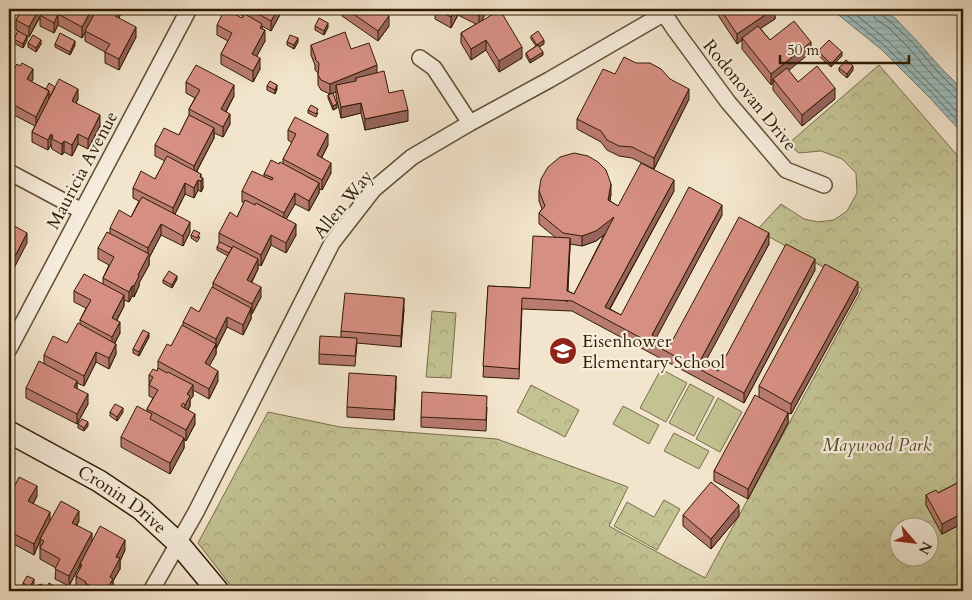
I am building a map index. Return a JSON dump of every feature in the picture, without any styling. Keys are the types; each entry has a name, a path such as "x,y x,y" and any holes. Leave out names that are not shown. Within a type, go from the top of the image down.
{"street":[{"name":"Mauricia Avenue","path":"9,349 189,9"},
{"name":"Allen Way","path":"151,591 196,512 332,243 374,189 412,157 549,80 662,11"},
{"name":"Rodonovan Drive","path":"662,11 728,102 786,170 824,185"},
{"path":"420,58 434,68 470,123"},
{"path":"9,172 82,211"},
{"name":"Cronin Drive","path":"9,432 98,481 141,509 178,543 218,591"}],"green space":[{"name":"Maywood Park","path":"879,65 963,162 963,591 235,591 198,543 268,412 340,427 497,439 628,487 609,526 705,578 862,289 757,230 781,204 804,219 818,222 834,220 847,211 857,193 856,173 842,159 821,151 799,153 788,144"},
{"path":"432,311 456,313 451,378 426,377"},
{"path":"661,369 687,383 666,422 640,408"},
{"path":"690,384 714,397 694,436 669,423"},
{"path":"531,385 579,410 565,437 517,412"},
{"path":"718,398 742,412 720,452 696,439"},
{"path":"623,406 659,425 649,444 613,424"},
{"path":"674,433 709,451 699,469 664,451"},
{"path":"664,500 680,509 657,550 614,526 627,502 654,517"}],"water":[{"path":"831,9 880,9 895,18 963,90 963,134 882,50"}],"building":[{"path":"22,9 39,9 29,27 16,20"},
{"path":"44,9 92,9 82,27 58,14 54,23 40,15"},
{"path":"97,9 118,9 115,16 136,27 119,59 105,52 110,44 85,31"},
{"path":"225,9 242,18 245,14 262,24 260,28 265,30 252,54 260,58 253,71 221,54 232,33 217,25"},
{"path":"249,9 278,9 271,21"},
{"path":"346,9 379,9 389,16 378,31"},
{"path":"435,9 456,9 451,17"},
{"path":"467,9 483,9 479,15"},
{"path":"720,9 774,9 737,34"},
{"path":"500,10 522,47 499,61 486,40 471,49 461,33"},
{"path":"319,18 328,23 324,31 315,26"},
{"path":"794,21 811,42 771,74 742,38 758,26 770,40"},
{"path":"18,31 27,36 23,44 14,39"},
{"path":"538,31 544,40 537,45 531,36"},
{"path":"345,32 351,49 369,43 377,65 330,84 321,80 318,75 319,63 315,59 311,45"},
{"path":"60,33 75,41 70,52 55,44"},
{"path":"33,35 41,40 36,48 28,43"},
{"path":"290,35 298,38 294,45 287,42"},
{"path":"829,40 842,52 831,64 818,51"},
{"path":"538,45 543,52 530,60 526,53"},
{"path":"624,57 636,63 650,63 661,69 670,79 689,89 654,158 632,147 619,146 607,140 601,131 577,119 603,69 615,74"},
{"path":"846,60 853,66 847,74 839,68"},
{"path":"22,63 33,69 27,79 49,91 36,117 14,105 9,116 9,75 17,64 20,66"},
{"path":"196,65 234,85 221,109 230,114 223,127 189,109 200,90 186,82"},
{"path":"817,66 835,88 802,115 773,79 787,68 798,82"},
{"path":"384,71 389,93 403,90 408,110 365,119 361,103 341,107 336,85 356,81 356,78"},
{"path":"59,79 78,89 72,101 100,115 88,139 78,134 72,145 64,141 62,144 52,139 53,136 51,134 48,140 32,132"},
{"path":"270,81 277,85 275,90 267,86"},
{"path":"49,83 55,87 51,95 46,89"},
{"path":"333,93 337,104 333,106 328,95"},
{"path":"311,105 318,109 316,114 308,110"},
{"path":"189,115 214,128 194,166 155,145 164,128 179,135"},
{"path":"295,117 328,134 317,155 331,163 322,180 283,159 296,134 288,130"},
{"path":"574,153 588,156 606,170 611,184 608,200 618,206 641,163 674,180 605,307 621,315 689,187 722,205 652,335 670,345 739,217 769,233 700,361 718,371 786,244 815,259 744,393 572,301 522,298 519,369 483,366 488,286 530,288 533,236 570,238 567,291 574,294 614,217 596,231 582,236 563,233 539,213 545,206 539,191 541,179 548,167 560,157"},
{"path":"167,156 201,174 200,177 203,178 201,181 198,180 194,188 185,183 173,208 133,188 141,171 155,179"},
{"path":"271,160 279,164 280,162 319,183 309,201 295,193 284,213 242,191 252,171 272,180 273,178 264,174"},
{"path":"142,197 190,222 183,236 161,224 148,248 110,228 119,210 131,217"},
{"path":"245,200 255,205 256,203 296,224 286,243 271,235 261,255 219,233 230,212 237,217"},
{"path":"9,203 14,206 9,216"},
{"path":"9,223 27,233 9,268"},
{"path":"194,230 200,233 197,238 191,235"},
{"path":"107,232 149,254 134,286 132,286 129,292 103,278 114,257 98,248"},
{"path":"220,242 232,248 229,253 217,247"},
{"path":"233,246 258,259 247,280 261,287 252,304 213,283"},
{"path":"825,264 858,282 791,404 759,386"},
{"path":"169,271 177,276 172,285 163,280"},
{"path":"84,274 124,295 112,318 120,322 112,337 80,320 91,300 74,291"},
{"path":"212,287 251,308 243,325 227,317 216,339 183,322 191,307 199,312"},
{"path":"345,293 404,298 401,336 341,331"},
{"path":"78,323 116,344 109,358 96,352 84,376 44,355 53,336 67,343"},
{"path":"182,325 216,344 205,363 218,371 209,389 158,361 167,344 171,346"},
{"path":"143,330 149,333 139,352 133,349"},
{"path":"320,336 357,338 355,356 319,354"},
{"path":"39,361 77,381 74,387 88,394 77,414 26,388"},
{"path":"158,368 193,385 187,394 190,396 185,405 183,403 181,406 195,414 186,430 147,409 158,390 149,385 153,377 149,375 153,369 157,371"},
{"path":"349,373 396,376 394,410 347,407"},
{"path":"422,392 487,396 486,420 421,417"},
{"path":"755,395 788,413 748,489 714,471"},
{"path":"115,404 123,408 117,417 110,412"},
{"path":"137,406 152,414 150,419 184,438 170,463 121,437"},
{"path":"82,419 88,422 84,428 78,424"},
{"path":"9,470 13,472 9,480"},
{"path":"19,477 37,486 28,501 50,512 34,544 10,532 14,524 9,522 9,498"},
{"path":"963,480 963,513 942,524 926,495 936,490 938,493"},
{"path":"711,482 739,505 711,539 683,515"},
{"path":"61,501 79,511 72,523 92,533 69,576 55,569 60,559 40,548 44,541 40,539"},
{"path":"100,526 125,540 116,557 120,558 110,577 113,579 106,591 100,591 76,576 82,565 80,564"},
{"path":"27,576 34,579 30,587 23,583"},
{"path":"49,583 59,589 60,587 67,591 44,591"},
{"path":"42,584 43,588 37,591 35,586"}],"place":[{"name":"Eisenhower Elementary School","path":"563,351"}]}
